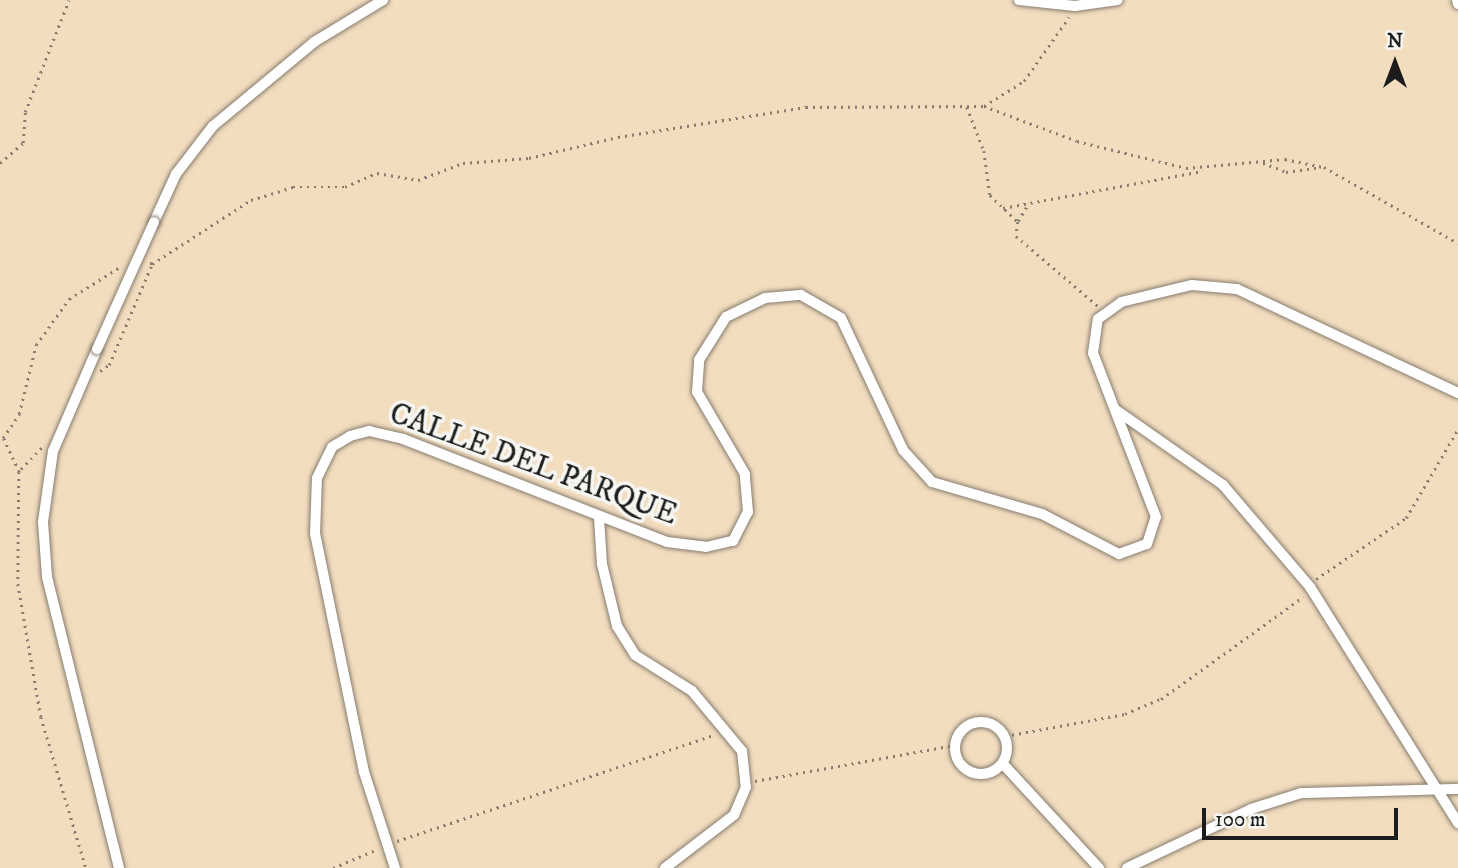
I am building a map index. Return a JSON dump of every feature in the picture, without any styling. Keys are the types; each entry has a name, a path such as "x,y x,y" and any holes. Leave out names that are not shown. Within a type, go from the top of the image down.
{"street":[{"path":"119,868 47,577 47,477 82,383 176,174 213,126 314,42 383,0"},
{"path":"1019,0 1075,6 1118,0"},
{"path":"1105,313 1169,288 1237,289 1458,393"},
{"name":"CALLE DEL PARQUE","path":"395,868 364,772 314,534 311,494 332,447 358,433 386,434 599,519 687,546 720,545 737,537 748,512 745,474 697,392 699,360 726,317 777,295 813,298 841,318 903,450 932,482 1042,514 1119,554 1147,544 1156,517 1093,353 1094,330 1105,313"},
{"path":"1114,409 1223,485 1310,588 1458,823"},
{"path":"599,519 602,564 623,636 635,655 692,691 742,751 745,783 734,815 665,868"},
{"path":"1003,764 980,774 968,771 955,745 964,727 976,721 989,722 1005,736 1003,764 1098,868"},
{"path":"1127,868 1227,820 1301,793 1458,789"}],"path":[{"path":"0,163 23,143 24,112 69,0"},
{"path":"984,106 1024,81 1075,6"},
{"path":"82,383 109,365 152,264 251,200 293,187 345,187 377,173 418,180 463,163 528,158 618,137 806,107 984,106 1077,141 1206,171"},
{"path":"967,107 984,151 990,195 1018,222"},
{"path":"1001,208 1261,162 1324,167 1458,243"},
{"path":"1261,162 1286,172 1324,167"},
{"path":"1029,203 1018,222 1016,236 1030,252 1105,313"},
{"path":"135,263 152,264"},
{"path":"86,868 41,717 18,583 19,472 2,438 19,414 36,345 69,299 125,265"},
{"path":"1005,736 1125,715 1161,699 1406,518 1458,429"},
{"path":"19,472 45,444"},
{"path":"333,868 387,845 725,731"},
{"path":"745,783 955,745"}]}
